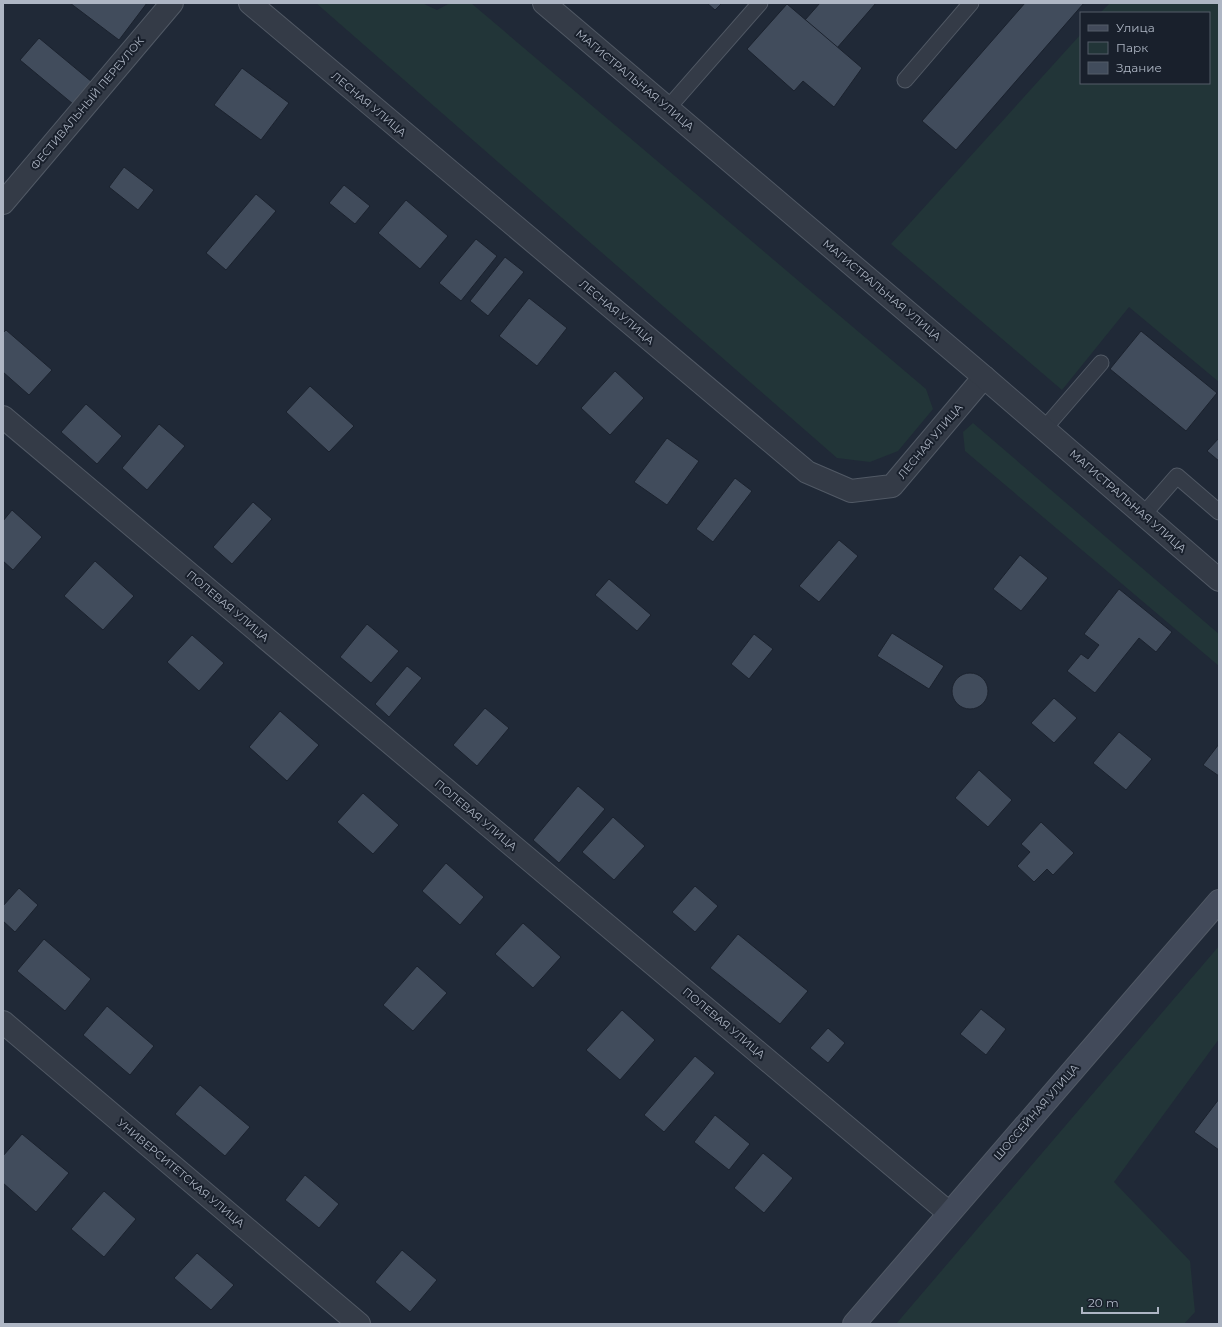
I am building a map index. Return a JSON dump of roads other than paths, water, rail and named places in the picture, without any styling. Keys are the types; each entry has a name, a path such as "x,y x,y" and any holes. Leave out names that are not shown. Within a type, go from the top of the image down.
{"street":[{"name":"ФЕСТИВАЛЬНЫЙ ПЕРЕУЛОК","path":"3,203 172,3"},
{"name":"ЛЕСНАЯ УЛИЦА","path":"250,3 807,472 851,491 892,486 984,377"},
{"name":"МАГИСТРАЛЬНАЯ УЛИЦА","path":"544,3 984,377 1219,580"},
{"name":"ПОЛЕВАЯ УЛИЦА","path":"3,417 949,1213"},
{"name":"ШОССЕЙНАЯ УЛИЦА","path":"854,1324 1219,901"},
{"name":"УНИВЕРСИТЕТСКАЯ УЛИЦА","path":"3,1022 359,1324"}],"lane":[{"path":"668,108 760,3"},
{"path":"905,80 971,3"},
{"path":"1044,429 1101,363"},
{"path":"1143,515 1177,476 1219,512"}]}
